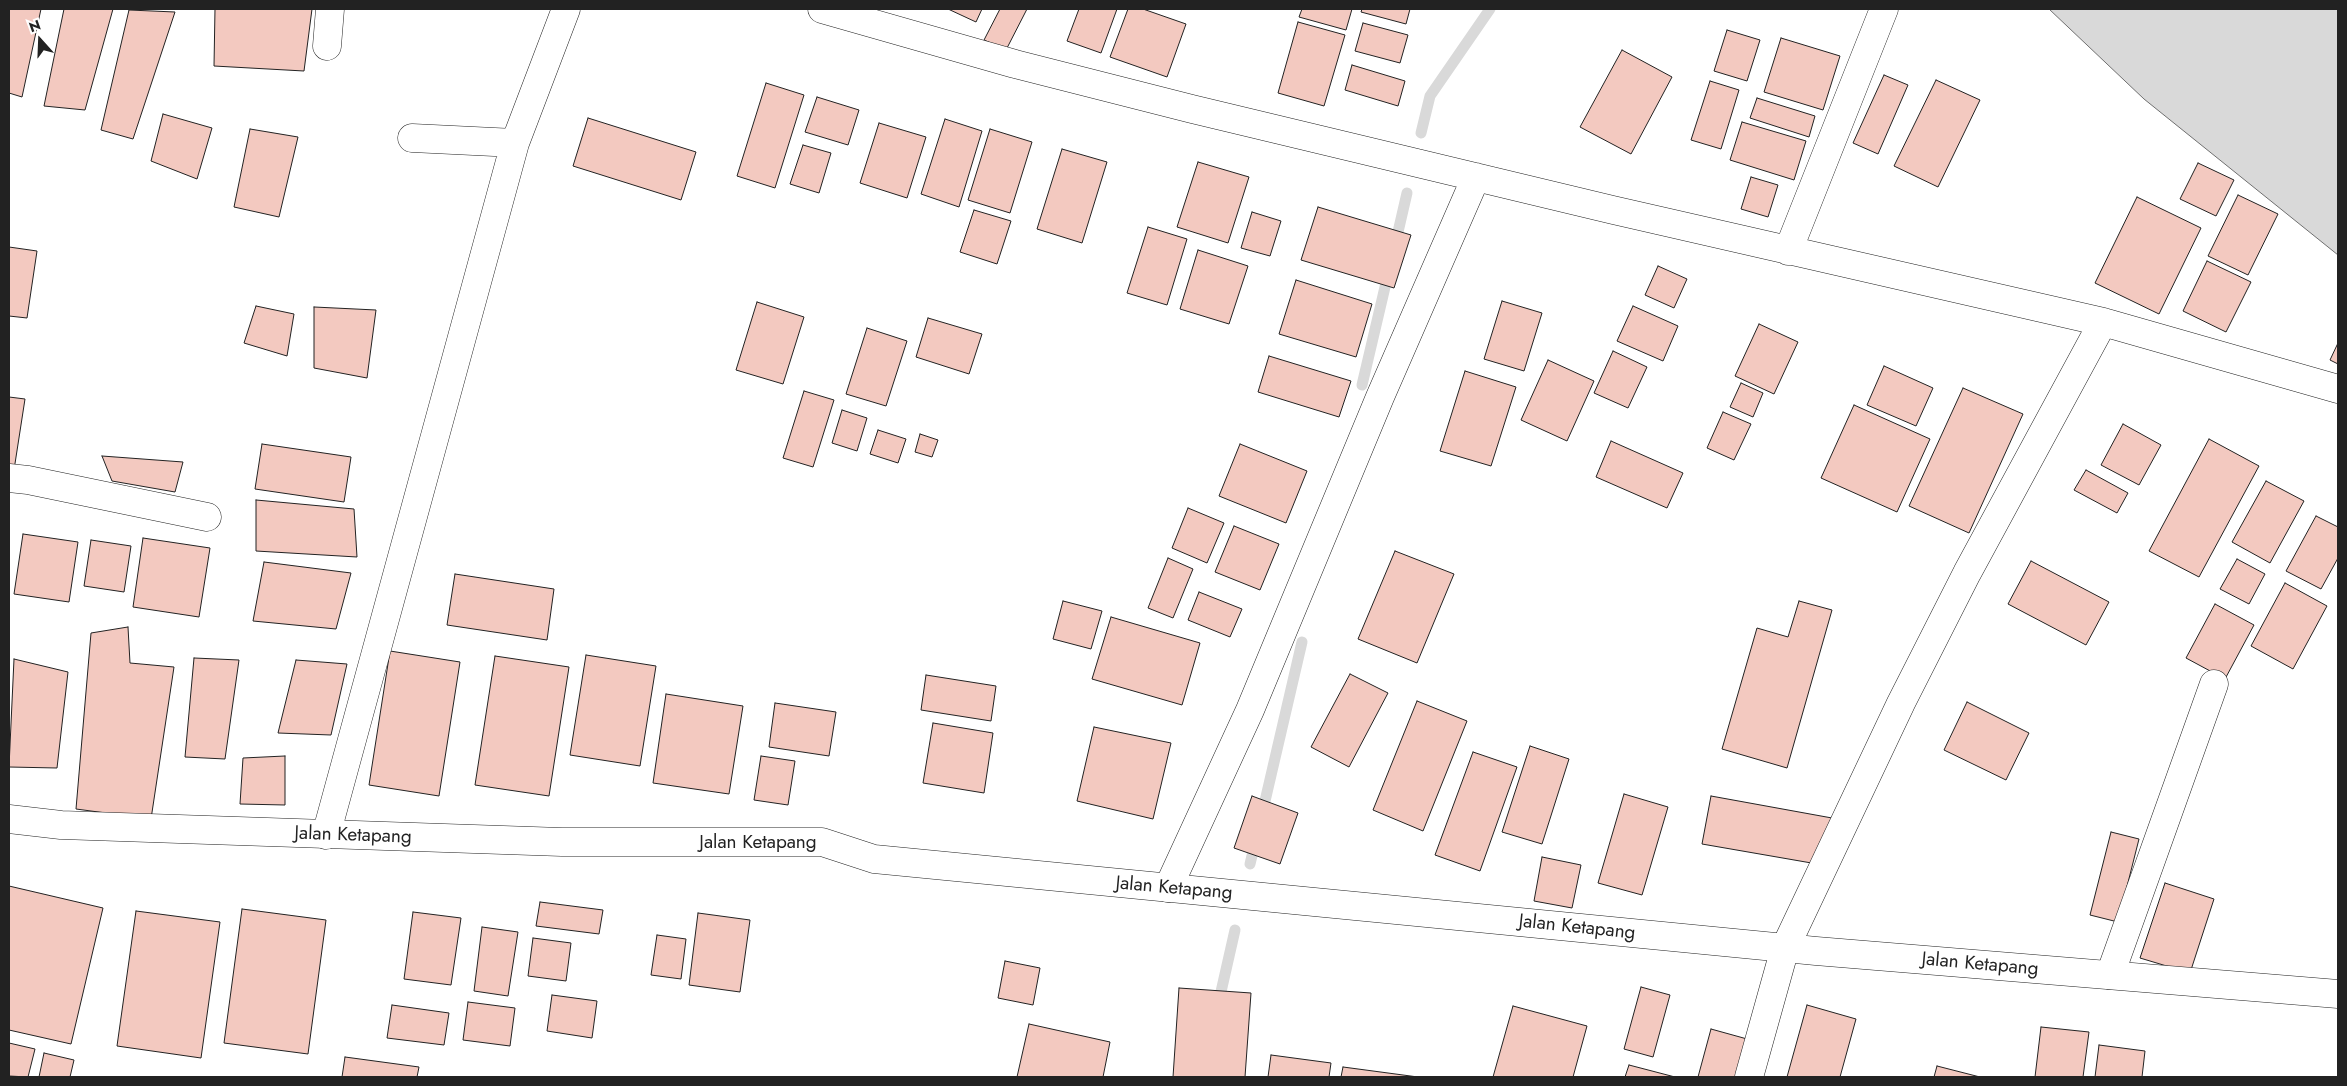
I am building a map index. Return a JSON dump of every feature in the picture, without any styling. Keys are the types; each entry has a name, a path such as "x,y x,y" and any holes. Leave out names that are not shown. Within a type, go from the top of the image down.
{"street":[{"path":"327,46 330,9"},
{"path":"326,835 516,143 566,9"},
{"path":"822,9 1015,64 1192,109 1788,251 2103,322 2338,389"},
{"path":"1788,251 1884,9"},
{"path":"412,138 516,143"},
{"path":"1168,888 1250,710 1380,397 1476,177"},
{"path":"1749,1077 1785,948 1901,703 1967,573 2103,322"},
{"path":"9,478 28,480 207,518"},
{"path":"2110,975 2214,684"},
{"name":"Jalan Ketapang","path":"9,819 61,825 562,842 822,842 874,859 1785,948 2338,994"}],"shaded area":[{"path":"2049,9 2338,9 2338,255 2144,99"}],"building":[{"path":"9,9 41,9 22,97 9,93"},
{"path":"64,9 113,9 85,110 44,106"},
{"path":"215,9 312,9 304,71 214,66"},
{"path":"948,9 982,9 976,22"},
{"path":"1000,9 1027,9 1006,50 984,40"},
{"path":"1079,9 1117,9 1101,53 1067,41"},
{"path":"1128,9 1143,9 1186,24 1167,77 1110,57"},
{"path":"1302,9 1352,9 1346,30 1299,17"},
{"path":"1362,9 1410,9 1406,24 1361,12"},
{"path":"129,10 175,12 133,139 101,130"},
{"path":"1298,22 1345,35 1324,106 1278,93"},
{"path":"1363,23 1408,35 1400,63 1355,51"},
{"path":"1727,30 1760,40 1747,81 1714,71"},
{"path":"1781,38 1840,56 1823,110 1764,92"},
{"path":"1622,50 1672,77 1631,154 1580,127"},
{"path":"1352,65 1405,81 1398,106 1345,90"},
{"path":"1884,75 1908,85 1878,154 1853,143"},
{"path":"1936,80 1980,100 1938,187 1894,166"},
{"path":"1710,81 1739,90 1721,149 1691,140"},
{"path":"766,83 804,95 775,188 737,176"},
{"path":"817,97 859,110 848,145 805,132"},
{"path":"1757,98 1815,116 1809,137 1750,118"},
{"path":"163,114 212,128 197,179 151,161"},
{"path":"588,118 696,152 681,200 573,166"},
{"path":"945,119 982,131 959,207 921,194"},
{"path":"1742,122 1806,141 1794,180 1730,160"},
{"path":"879,123 926,137 907,198 860,183"},
{"path":"250,129 298,137 279,217 234,207"},
{"path":"990,129 1032,142 1010,213 968,200"},
{"path":"803,145 831,153 819,193 790,184"},
{"path":"1062,149 1107,162 1082,243 1037,229"},
{"path":"1198,162 1249,177 1228,243 1177,227"},
{"path":"2198,163 2234,180 2216,216 2180,199"},
{"path":"1751,177 1778,185 1768,217 1741,209"},
{"path":"2238,195 2278,214 2248,275 2208,256"},
{"path":"2137,197 2201,228 2159,314 2095,283"},
{"path":"1318,207 1411,235 1394,288 1301,260"},
{"path":"974,210 1011,221 997,264 960,252"},
{"path":"1252,212 1281,221 1270,256 1241,248"},
{"path":"1148,227 1187,239 1167,305 1127,293"},
{"path":"9,247 37,251 27,318 9,316"},
{"path":"1198,250 1248,266 1229,324 1180,309"},
{"path":"2207,261 2251,282 2226,332 2183,311"},
{"path":"1658,266 1687,279 1674,308 1645,295"},
{"path":"1296,280 1372,304 1356,357 1279,334"},
{"path":"1502,301 1542,313 1524,371 1484,359"},
{"path":"757,302 804,317 783,384 736,370"},
{"path":"256,306 294,314 287,356 244,343"},
{"path":"1633,306 1678,326 1663,361 1617,341"},
{"path":"314,307 376,310 367,378 314,368"},
{"path":"928,318 982,334 969,374 916,357"},
{"path":"1759,324 1798,342 1774,394 1735,376"},
{"path":"867,328 907,341 886,406 846,394"},
{"path":"2338,343 2338,364 2330,360"},
{"path":"1613,351 1647,367 1628,408 1594,393"},
{"path":"1269,356 1351,381 1339,417 1258,392"},
{"path":"1548,360 1594,381 1567,441 1521,420"},
{"path":"1884,366 1933,388 1916,426 1867,405"},
{"path":"1465,371 1516,387 1491,466 1440,451"},
{"path":"1741,383 1763,393 1753,417 1730,407"},
{"path":"1963,388 2023,414 1969,533 1909,506"},
{"path":"804,391 834,400 813,467 783,458"},
{"path":"9,397 25,399 14,470 9,469"},
{"path":"1854,405 1930,439 1897,512 1821,478"},
{"path":"842,410 867,418 857,451 832,443"},
{"path":"1723,412 1751,424 1734,460 1707,448"},
{"path":"2123,424 2161,445 2139,485 2101,465"},
{"path":"878,430 906,439 898,463 870,454"},
{"path":"920,434 938,440 932,457 915,452"},
{"path":"2209,439 2259,466 2199,577 2149,551"},
{"path":"1611,441 1683,473 1667,508 1596,477"},
{"path":"262,444 351,457 344,502 255,489"},
{"path":"1240,444 1307,471 1286,523 1219,496"},
{"path":"102,456 183,462 175,492 112,481"},
{"path":"2086,470 2128,493 2117,513 2074,490"},
{"path":"2266,481 2304,501 2270,563 2232,542"},
{"path":"256,500 354,509 357,557 256,551"},
{"path":"1188,508 1224,523 1207,563 1172,548"},
{"path":"2316,516 2338,527 2338,558 2321,589 2286,571"},
{"path":"1234,526 1279,544 1260,590 1215,572"},
{"path":"23,534 78,542 69,602 14,594"},
{"path":"143,538 210,548 199,617 133,607"},
{"path":"91,540 131,546 124,592 84,586"},
{"path":"1395,551 1454,574 1417,663 1358,639"},
{"path":"1168,558 1193,569 1173,618 1148,608"},
{"path":"2237,559 2265,574 2249,604 2220,589"},
{"path":"2031,561 2109,602 2086,645 2008,604"},
{"path":"264,562 351,573 336,629 253,621"},
{"path":"455,574 554,589 547,640 447,625"},
{"path":"2285,583 2327,606 2293,669 2251,646"},
{"path":"1199,592 1242,609 1230,637 1188,620"},
{"path":"1063,601 1102,611 1091,649 1053,639"},
{"path":"1799,601 1832,610 1787,768 1722,749 1757,628 1788,637"},
{"path":"2215,604 2254,625 2225,679 2186,658"},
{"path":"1111,617 1200,643 1182,705 1092,679"},
{"path":"128,627 130,663 174,667 151,819 76,809 91,633"},
{"path":"390,651 460,662 439,796 369,785"},
{"path":"586,655 656,666 640,766 570,755"},
{"path":"495,656 569,667 549,796 475,785"},
{"path":"194,658 239,660 225,759 185,757"},
{"path":"14,659 68,672 57,768 9,767"},
{"path":"296,660 347,664 331,735 278,733"},
{"path":"1350,674 1388,693 1349,767 1311,747"},
{"path":"926,675 996,686 991,721 921,710"},
{"path":"666,694 743,706 729,794 653,783"},
{"path":"1417,701 1467,721 1423,831 1373,810"},
{"path":"1967,702 2029,733 2006,780 1944,750"},
{"path":"775,703 836,712 829,756 769,747"},
{"path":"933,723 993,733 984,793 923,783"},
{"path":"1094,727 1171,743 1153,819 1077,801"},
{"path":"1530,746 1569,759 1542,844 1502,832"},
{"path":"1473,752 1517,767 1480,871 1435,855"},
{"path":"285,756 285,805 240,804 243,758"},
{"path":"761,756 795,761 788,805 754,800"},
{"path":"1624,794 1668,807 1642,895 1598,883"},
{"path":"1252,796 1298,813 1280,864 1234,848"},
{"path":"1711,796 1832,818 1823,865 1702,844"},
{"path":"2111,832 2139,839 2118,922 2090,915"},
{"path":"1542,857 1581,865 1572,908 1534,901"},
{"path":"2165,883 2214,899 2190,973 2140,958"},
{"path":"9,886 103,908 71,1044 9,1030"},
{"path":"540,902 603,910 599,934 536,926"},
{"path":"242,909 326,920 308,1054 224,1043"},
{"path":"136,911 220,922 201,1058 117,1046"},
{"path":"413,912 461,918 451,985 404,979"},
{"path":"698,913 750,920 740,992 689,985"},
{"path":"482,927 518,932 508,996 474,991"},
{"path":"657,935 686,939 681,979 651,975"},
{"path":"533,938 571,943 566,981 528,976"},
{"path":"1005,961 1040,968 1033,1005 998,998"},
{"path":"1641,987 1670,995 1653,1057 1624,1049"},
{"path":"1179,988 1251,993 1245,1077 1173,1077"},
{"path":"552,995 597,1001 592,1038 547,1031"},
{"path":"468,1002 515,1008 510,1046 463,1040"},
{"path":"392,1005 449,1013 444,1045 387,1038"},
{"path":"1807,1005 1856,1019 1840,1077 1787,1077"},
{"path":"1513,1006 1587,1026 1573,1077 1493,1077"},
{"path":"1029,1024 1110,1042 1103,1077 1017,1077"},
{"path":"2041,1027 2089,1032 2083,1077 2035,1077"},
{"path":"1711,1029 1758,1042 1749,1077 1698,1077"},
{"path":"9,1043 35,1049 28,1077 9,1076"},
{"path":"2099,1045 2145,1051 2142,1077 2095,1077"},
{"path":"44,1053 74,1060 70,1077 39,1077"},
{"path":"1271,1055 1331,1063 1329,1077 1268,1077"},
{"path":"345,1057 419,1067 417,1077 342,1077"},
{"path":"1629,1065 1675,1077 1625,1077"},
{"path":"1937,1066 1980,1077 1934,1077"},
{"path":"1343,1067 1418,1077 1341,1077"}],"waterway":[{"path":"1421,133 1430,96 1490,9"},
{"path":"1395,245 1407,193"},
{"path":"1362,385 1389,270"},
{"path":"1262,814 1302,642"},
{"path":"1250,864 1256,839"},
{"path":"1218,1005 1235,930"}]}
